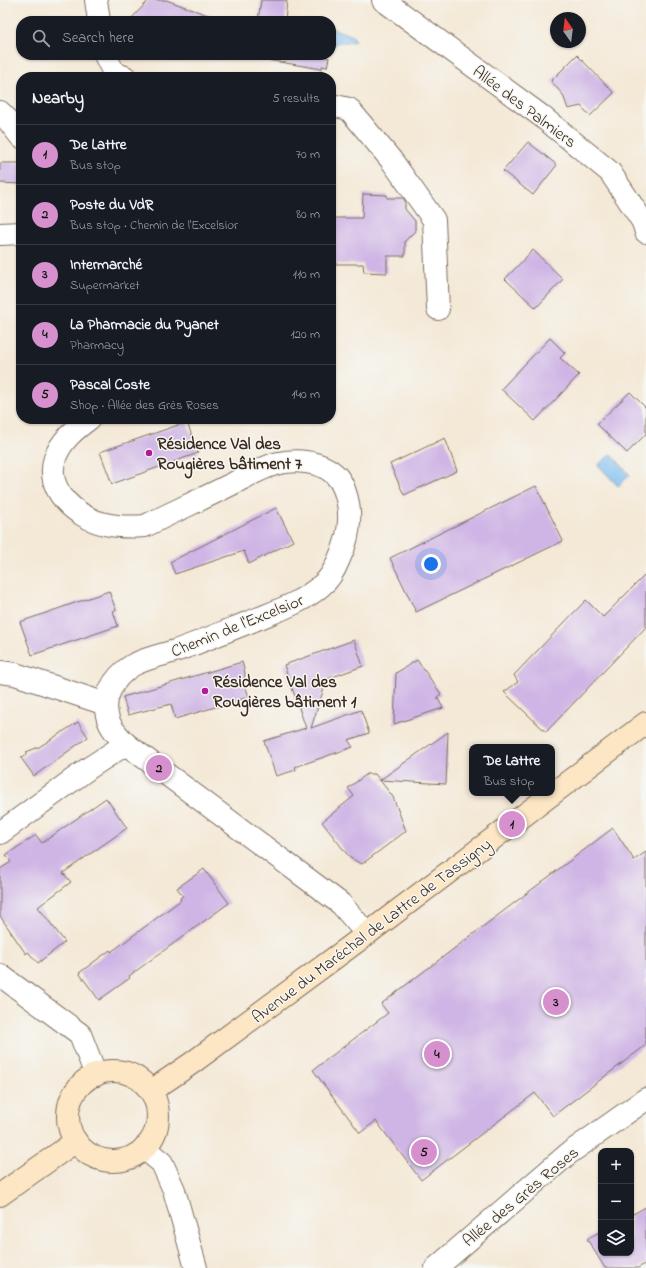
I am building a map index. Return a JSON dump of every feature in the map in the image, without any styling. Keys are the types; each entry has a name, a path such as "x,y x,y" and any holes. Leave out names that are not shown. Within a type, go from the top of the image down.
{"main road":[{"name":"Avenue du Maréchal de Lattre de Tassigny","path":"555,792 646,723"},
{"name":"Avenue du Maréchal de Lattre de Tassigny","path":"151,1092 367,934 549,796"},
{"path":"111,1072 126,1073 140,1080 151,1092 157,1106 158,1121 154,1136 144,1148 132,1157 118,1161 104,1160 91,1155 80,1147 72,1135 68,1121 69,1107 74,1094 83,1083 96,1075 111,1072"},
{"path":"0,1195 76,1141"}],"street":[{"path":"96,0 99,16"},
{"name":"Allée des Palmiers","path":"383,0 540,115 610,172 643,222 646,232"},
{"path":"108,60 114,72"},
{"path":"336,106 349,109 392,161 434,220 438,310"},
{"path":"0,112 16,131"},
{"path":"0,234 16,233"},
{"name":"Chemin de l'Excelsior","path":"83,424 68,436 57,453 53,469 54,478 57,489 69,506 79,514 105,525 124,527 145,526 269,466 280,463 298,461 317,464 336,475 344,486 348,500 350,518 348,536 333,573 324,584 312,594 290,606 198,643 133,666 117,678 111,686 106,704 108,720 126,744 341,904 367,934"},
{"path":"0,672 15,674 106,704"},
{"path":"0,833 89,768 126,744"},
{"path":"0,975 80,1034 96,1075"},
{"name":"Allée des Grès Roses","path":"436,1268 568,1154 646,1099"},
{"path":"144,1148 162,1163 174,1190 196,1268"}],"water":[{"path":"336,30 353,36 355,41 339,42 336,44"},
{"path":"611,454 630,475 618,486 598,465"}],"building":[{"path":"149,0 166,0 210,16 134,16"},
{"path":"261,0 287,0 285,16 259,16"},
{"path":"577,55 614,93 590,116 581,106 568,109 563,95 551,81"},
{"path":"267,60 329,60 327,67 322,66 322,69"},
{"path":"528,142 557,165 533,195 503,171"},
{"path":"0,163 16,163 16,184 0,183"},
{"path":"363,194 387,195 387,198 403,198 405,201 405,209 415,221 415,231 405,241 405,256 387,256 387,273 364,272 363,264 336,264 336,218 362,218"},
{"path":"533,250 563,279 536,308 505,279"},
{"path":"550,338 565,353 560,358 579,375 535,421 501,389"},
{"path":"630,392 646,408 646,434 627,453 597,424"},
{"name":"Résidence Val des Rougières bâtiment 7","path":"181,424 188,424 198,453 112,484 100,452"},
{"path":"445,438 457,471 404,495 390,464"},
{"path":"536,486 563,541 416,612 390,558"},
{"path":"276,508 293,541 249,564 244,551 175,574 170,562"},
{"path":"646,574 646,627 546,732 504,692 518,682 514,675 586,600 603,617"},
{"path":"109,591 116,610 113,611 118,626 32,655 20,622"},
{"path":"354,640 363,666 327,679 311,728 361,710 369,733 348,740 353,747 295,767 296,770 276,776 264,741 306,728 284,665"},
{"path":"417,660 441,694 437,697 443,708 394,724 396,673"},
{"name":"Résidence Val des Rougières bâtiment 1","path":"242,662 245,673 244,682 249,697 175,719 171,704 128,715 123,697"},
{"path":"78,722 88,737 34,776 21,758 28,754 26,752 39,747"},
{"path":"448,732 446,784 380,780"},
{"path":"367,774 375,774 393,797 406,831 362,864 350,858 322,822 354,796 348,788"},
{"path":"106,798 127,828 63,873 71,882 38,907 65,942 38,963 28,952 26,954 0,916 0,869 11,862 6,855 36,835 42,843"},
{"path":"613,828 634,860 646,852 646,1045 553,1116 535,1093 421,1180 376,1121 360,1133 313,1070 388,1013 381,1004"},
{"path":"204,869 229,903 129,976 130,978 99,1000 79,973 110,950 111,952 181,900 180,898 183,896 177,888"},
{"path":"646,1207 646,1263 638,1268 605,1268 587,1239 598,1233 598,1256 634,1256 634,1213"}],"place":[{"name":"Résidence Val des Rougières bâtiment 7","path":"149,453"},
{"name":"Résidence Val des Rougières bâtiment 1","path":"205,691"},
{"name":"Poste du VdR","path":"159,768"},
{"name":"De Lattre","path":"512,824"},
{"name":"Intermarché","path":"556,1002"},
{"name":"La Pharmacie du Pyanet","path":"437,1054"},
{"name":"Pascal Coste","path":"424,1152"}]}
